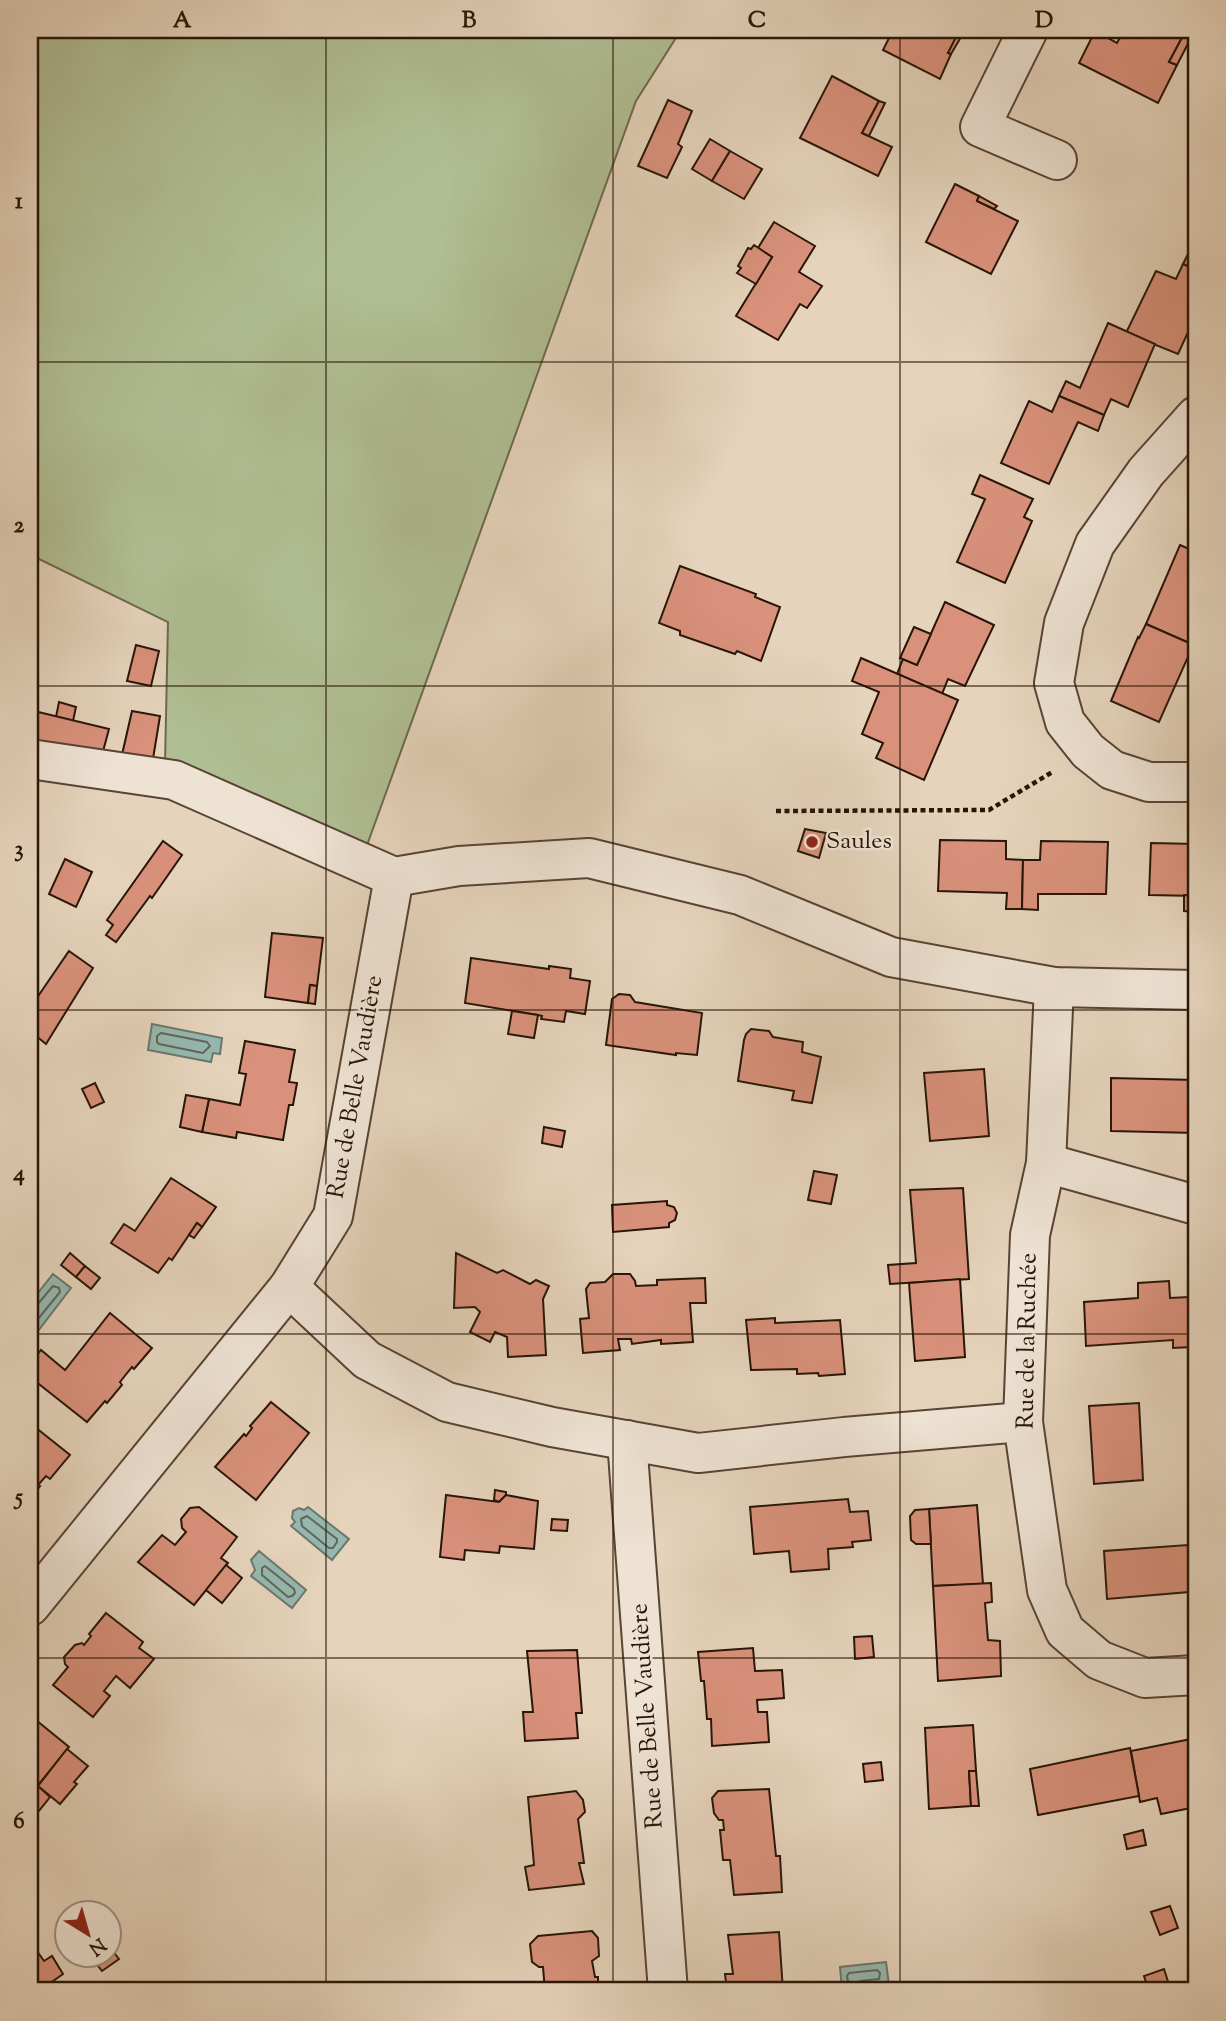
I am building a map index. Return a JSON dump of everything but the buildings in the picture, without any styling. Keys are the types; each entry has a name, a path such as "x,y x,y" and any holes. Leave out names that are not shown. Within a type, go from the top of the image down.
{"street":[{"path":"1028,30 980,127 1057,160"},
{"path":"1196,416 1146,472 1095,544 1064,623 1054,683 1065,722 1088,751 1112,770 1149,782 1196,782"},
{"path":"30,759 174,780 394,877 459,866 589,858 740,895 891,957 1054,987 1196,990"},
{"name":"Rue de Belle Vaudière","path":"30,1606 289,1287 333,1216 394,877"},
{"name":"Rue de la Ruchée","path":"1054,987 1046,1163 1030,1235 1023,1422 1047,1590 1065,1631 1099,1660 1145,1678 1196,1675"},
{"path":"1046,1163 1196,1205"},
{"path":"289,1287 367,1360 447,1402 552,1427 698,1453 1023,1422"},
{"name":"Rue de Belle Vaudière","path":"628,1440 668,1991"}],"path":[{"path":"776,811 989,810 1088,751"}],"green space":[{"path":"30,30 681,30 636,101 366,848 165,763 168,622 37,558 30,565"}],"water":[{"path":"152,1024 222,1038 220,1054 213,1053 211,1062 148,1050"},
{"path":"53,1274 71,1288 38,1331 30,1324 30,1303"},
{"path":"308,1507 349,1539 332,1560 291,1526 295,1522 292,1518 293,1511"},
{"path":"259,1551 306,1590 292,1608 251,1576 255,1570 251,1560"},
{"path":"886,1962 889,1985 842,1990 840,1967"}],"place":[{"name":"Saules","path":"812,842"}]}
